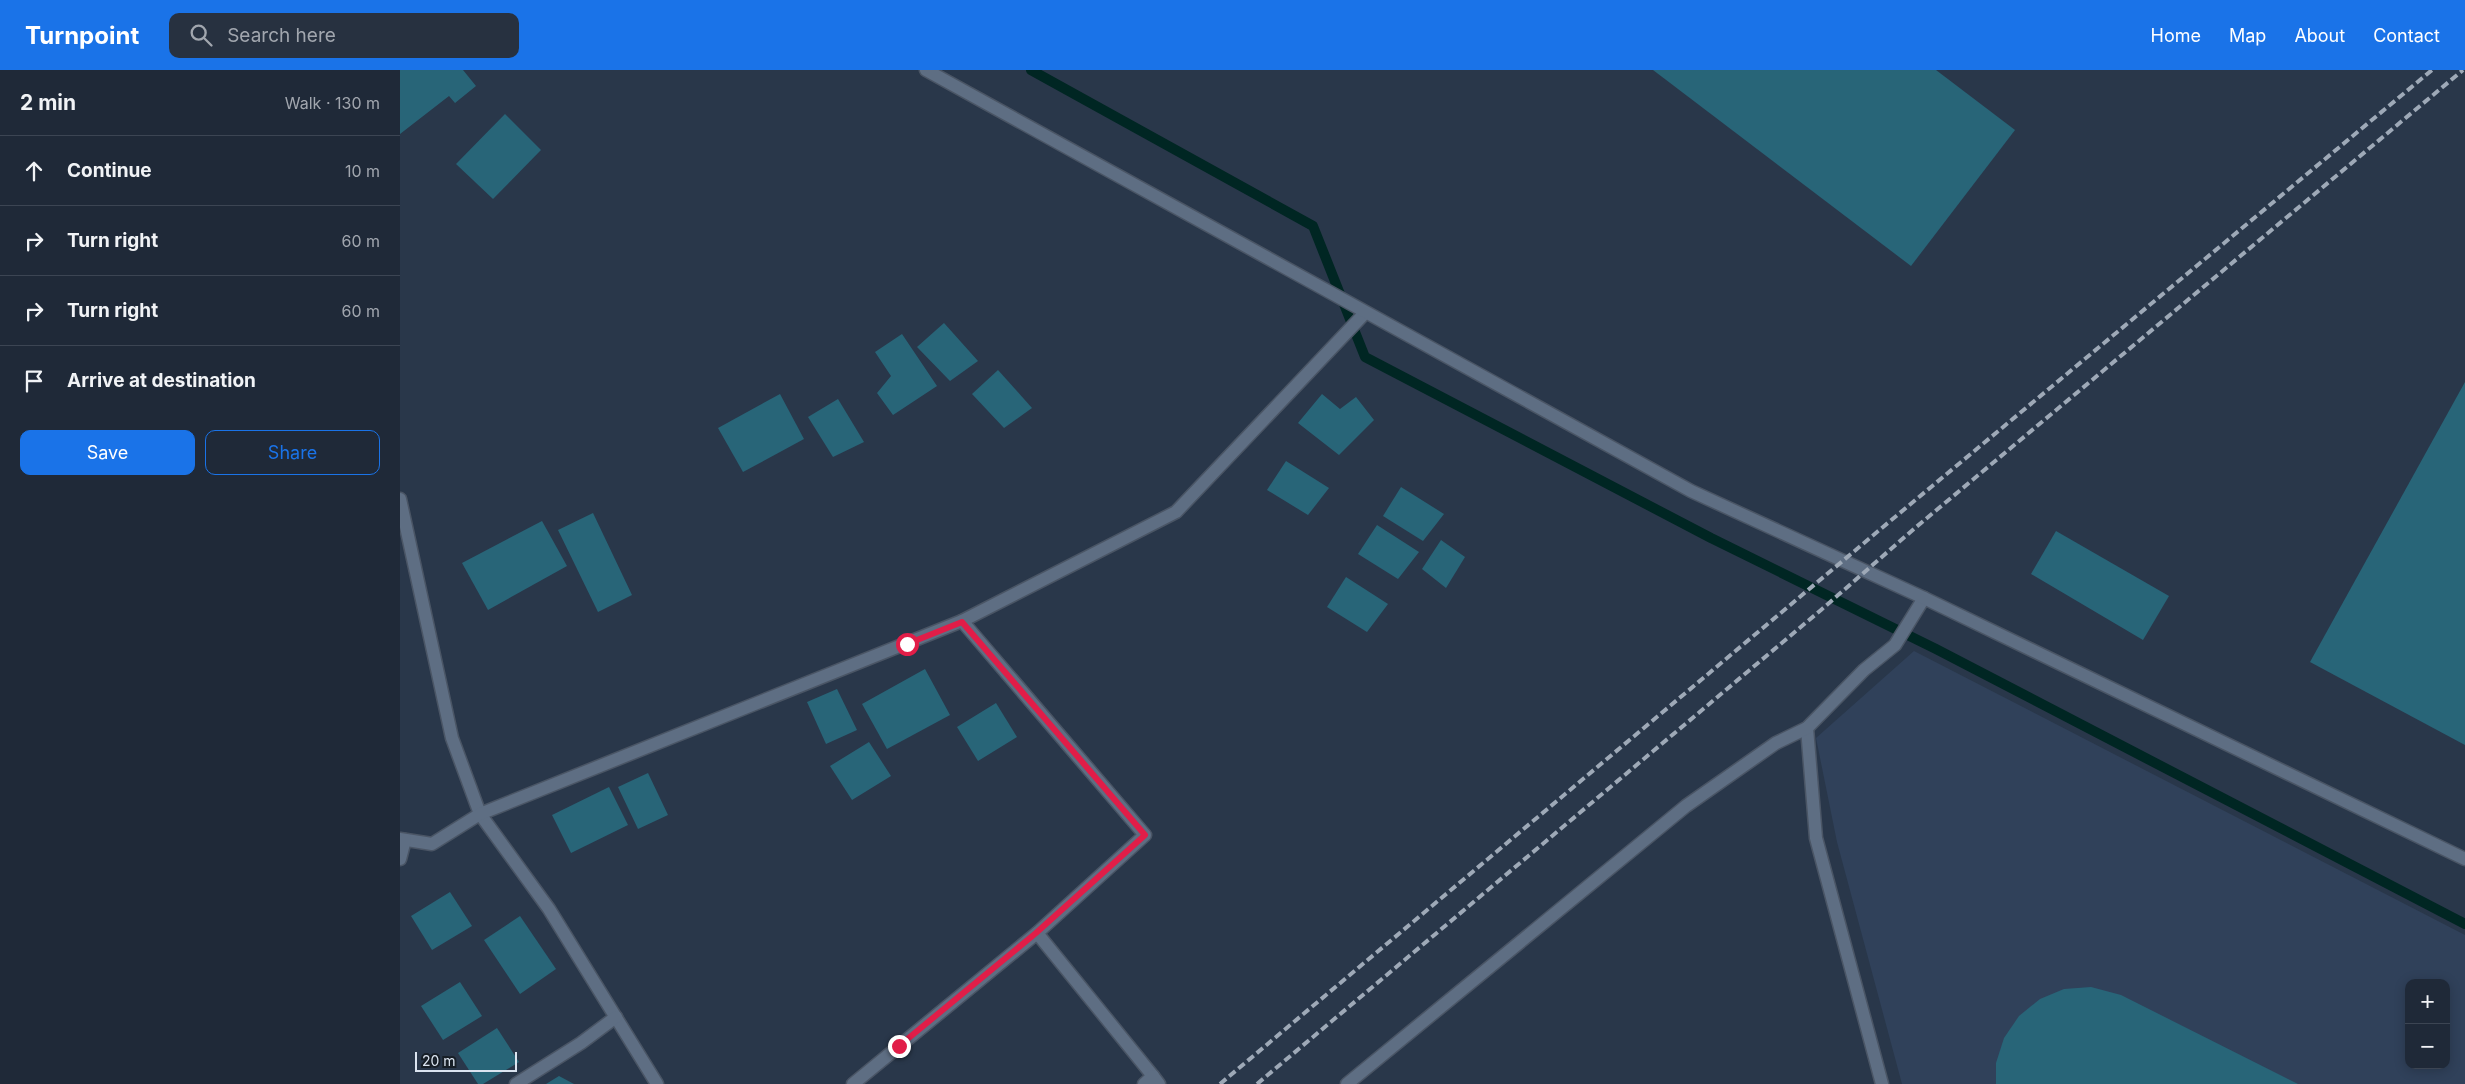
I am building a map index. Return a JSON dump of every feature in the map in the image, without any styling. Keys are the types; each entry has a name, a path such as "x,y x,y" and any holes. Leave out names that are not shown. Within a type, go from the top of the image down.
{"street":[{"path":"926,70 1364,313 1691,491 1924,598 2465,859"},
{"path":"400,859 403,840 432,844 480,814 962,622 1176,512 1364,313"},
{"path":"400,498 452,738 480,814 549,909 657,1084"},
{"path":"1347,1084 1686,806 1776,743 1806,728 1864,670 1895,645 1924,598"},
{"path":"853,1084 1036,933 1145,835 962,622"},
{"path":"1806,728 1816,838 1882,1084"},
{"path":"1036,933 1152,1081"},
{"path":"516,1084 581,1043 616,1018"}],"shaded area":[{"path":"1914,651 2465,935 2465,1084 1902,1084 1837,842 1816,738"}],"building":[{"path":"400,70 463,70 476,86 455,103 449,96 400,134"},
{"path":"1653,70 1936,70 2015,130 1911,266"},
{"path":"505,114 541,150 493,199 456,164"},
{"path":"944,323 978,361 950,381 917,347"},
{"path":"902,334 937,386 893,415 877,393 891,376 875,352"},
{"path":"998,370 1032,408 1004,428 972,394"},
{"path":"2465,382 2465,745 2310,662"},
{"path":"780,394 804,439 743,472 718,428"},
{"path":"1322,394 1340,409 1356,397 1374,420 1339,455 1298,423"},
{"path":"838,399 864,442 833,457 808,417"},
{"path":"1286,461 1329,488 1308,515 1267,490"},
{"path":"1401,487 1444,514 1423,541 1383,516"},
{"path":"593,513 632,595 598,612 558,530"},
{"path":"542,521 567,566 488,610 462,563"},
{"path":"1377,525 1419,552 1398,579 1358,554"},
{"path":"2056,531 2169,596 2143,640 2031,574"},
{"path":"1441,540 1465,557 1446,588 1422,569"},
{"path":"1346,577 1388,604 1367,632 1327,607"},
{"path":"925,669 950,715 887,749 862,704"},
{"path":"837,689 857,730 826,744 807,702"},
{"path":"996,703 1017,737 978,761 957,727"},
{"path":"869,742 891,776 852,800 830,766"},
{"path":"648,773 668,815 638,829 618,787"},
{"path":"609,787 628,825 571,853 552,815"},
{"path":"450,892 472,926 432,950 411,916"},
{"path":"520,916 556,969 520,994 484,940"},
{"path":"460,982 482,1016 443,1040 421,1006"},
{"path":"2091,987 2121,995 2298,1084 1996,1084 1996,1063 2004,1038 2019,1016 2040,999 2064,989"},
{"path":"497,1028 519,1062 483,1084 478,1084 458,1053"},
{"path":"559,1076 574,1084 546,1084"}],"waterway":[{"path":"1031,70 1313,226 1365,357 1711,538 1936,649 2465,924"}],"railway":[{"path":"1220,1084 1889,522 2432,70"},
{"path":"1257,1084 1821,610 1915,528 2463,70"}],"route":[{"path":"899,1046 1036,933 1145,835 962,622 907,644"}]}
